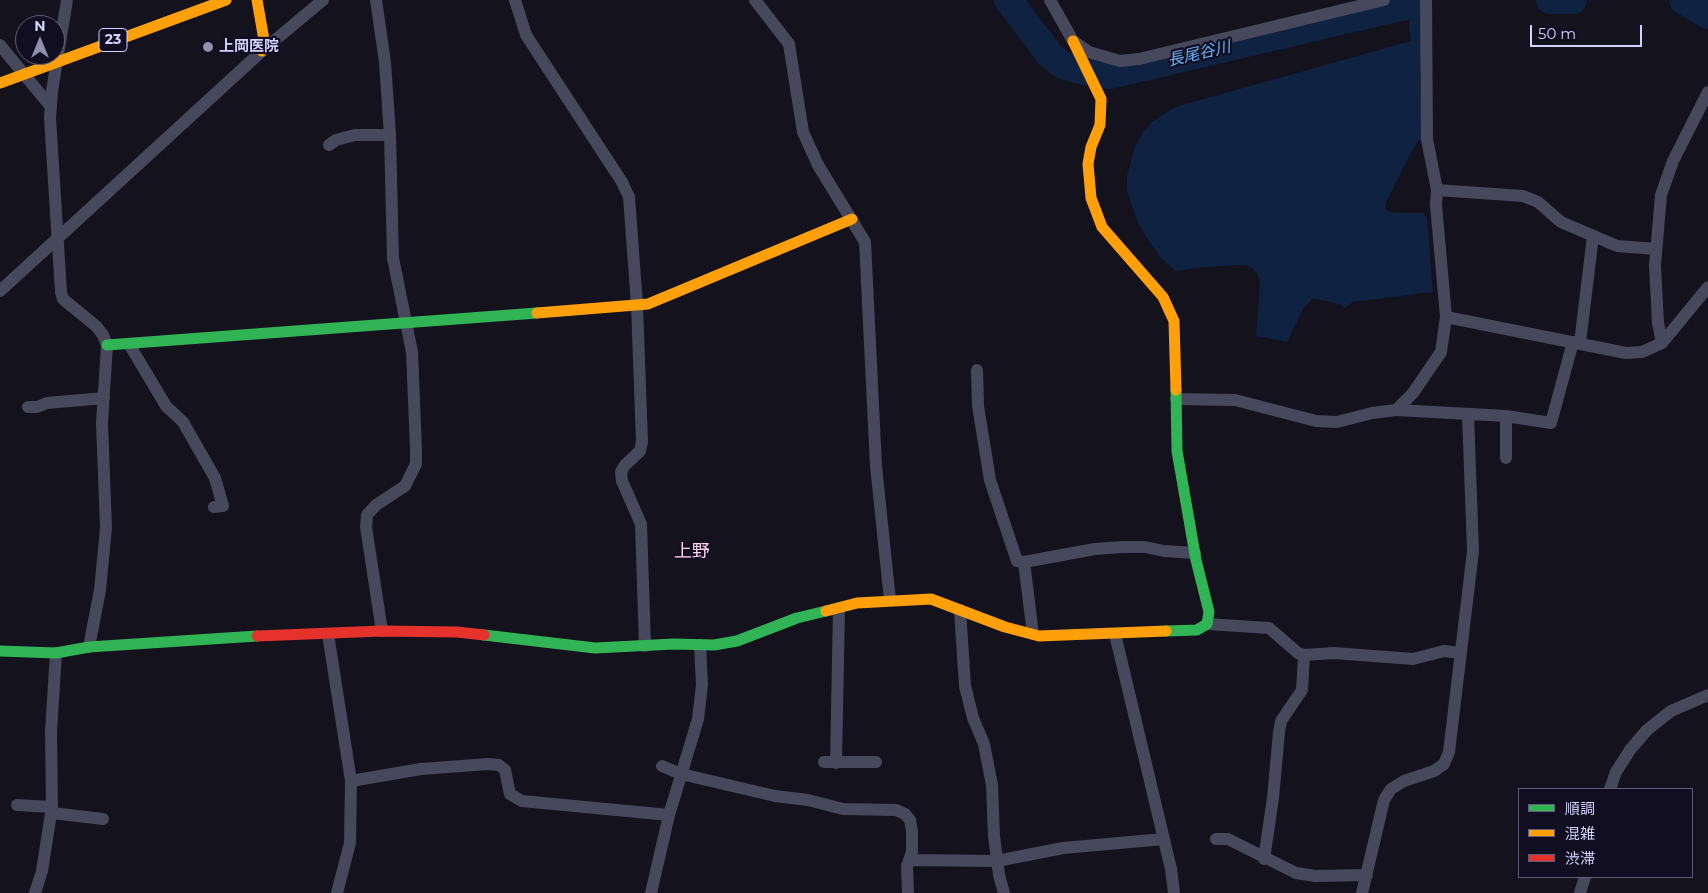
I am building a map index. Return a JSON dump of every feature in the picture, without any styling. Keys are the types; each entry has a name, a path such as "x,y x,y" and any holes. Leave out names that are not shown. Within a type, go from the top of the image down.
{"street":[{"path":"64,15 67,0"},
{"name":"23","path":"65,59 226,0"},
{"path":"257,0 264,40 262,51"},
{"path":"0,291 262,51 324,0"},
{"path":"376,0 384,62 390,135 393,258 412,352 416,464 405,486 376,505 367,515 366,527 382,631"},
{"path":"515,0 526,35 622,182 629,197 637,305 642,442 640,451 624,465 621,472 622,482 640,524 645,646"},
{"path":"755,0 789,44 803,132 818,165 865,242 876,466 890,600"},
{"path":"1050,0 1082,58 1101,99 1102,112 1088,164 1091,198 1102,227 1125,256 1163,297 1170,309 1174,322 1178,451 1195,553 1209,612 1207,624"},
{"path":"1073,41 1089,52 1104,57 1120,61 1139,59 1384,0"},
{"path":"1396,410 1413,393 1441,352 1446,317 1436,205 1437,190 1427,139 1426,0"},
{"path":"0,45 22,75 51,107"},
{"name":"23","path":"0,83 48,65"},
{"path":"56,65 51,107 60,292 63,299 96,326 103,335 107,345 102,423 105,543 100,590 89,648"},
{"path":"1662,343 1658,323 1656,249 1658,215 1666,176 1708,92"},
{"path":"329,145 336,140 355,135 390,135"},
{"path":"1437,190 1523,196 1538,202 1561,222 1617,246 1656,249"},
{"path":"107,345 407,324 648,304 852,219"},
{"path":"1176,399 1235,400 1316,421 1337,422 1372,413 1396,410 1506,416 1551,423 1576,342 1594,236"},
{"path":"1446,317 1626,353 1642,352 1662,343 1708,288"},
{"path":"128,344 166,406 183,422 214,478 223,506 214,507"},
{"path":"977,370 978,406 990,480 1017,561 1024,562 1095,549 1122,547 1145,547 1164,551 1195,553"},
{"path":"28,407 37,407 47,403 104,398"},
{"path":"1362,893 1384,800 1391,789 1404,781 1434,771 1444,764 1449,752 1473,551 1468,415"},
{"path":"1506,416 1506,458"},
{"path":"1024,562 1033,634"},
{"path":"0,651 56,653 89,648 256,636 382,631 457,632 595,648 714,646 737,641 797,618 857,603 931,599 946,603 1005,627 1040,636 1197,630 1207,624 1269,628 1298,653 1304,655 1334,653 1413,659 1444,651 1460,653"},
{"path":"839,608 830,762 876,762"},
{"path":"960,610 965,686 973,718 984,744 992,785 997,861 1004,893"},
{"path":"328,634 351,781 350,843 337,893"},
{"path":"1115,634 1164,838 1174,893"},
{"path":"651,893 668,815 698,719 702,684 700,645"},
{"path":"35,893 42,871 52,810 51,731 56,653"},
{"path":"1264,859 1281,721 1302,690 1304,655"},
{"path":"1610,788 1616,772 1630,750 1648,730 1671,711 1708,695"},
{"path":"351,781 421,769 488,764 499,765 505,770 510,794 522,801 668,815"},
{"path":"662,766 681,774 774,796 808,800 843,809 896,810 910,820 912,852 906,878 908,893"},
{"path":"17,805 103,819"},
{"path":"909,860 997,861 1062,848 1164,838"},
{"path":"1216,839 1228,839 1264,859 1296,873 1315,876 1367,875"},
{"path":"1580,893 1585,878"}],"water":[{"path":"1416,1 1422,28 1420,86 1422,140 1418,141 1408,158 1385,208 1389,212 1396,213 1423,213 1427,218 1433,292 1353,302 1345,308 1339,304 1313,298 1303,309 1287,342 1256,336 1260,283 1257,273 1251,267 1242,265 1203,267 1176,271 1160,257 1149,241 1138,223 1127,191 1127,176 1135,147 1143,132 1152,122 1175,107 1411,41 1409,26 1410,3"}],"waterway":[{"name":"長尾谷川","path":"1008,0 1050,55 1061,64 1074,69 1109,75 1417,3"},
{"name":"長尾谷川","path":"1550,0 1573,0"},
{"name":"長尾谷川","path":"1683,0 1708,15"}],"traffic: fast":[{"path":"107,345 537,313"},
{"path":"1166,631 1197,630 1207,624 1209,612 1196,560 1177,451 1176,390"},
{"path":"484,635 595,648 674,644 714,645 737,641 797,618 826,611"},
{"path":"0,651 56,653 89,647 257,636"}],"traffic: slow":[{"path":"0,83 226,0"},
{"path":"257,0 264,40 262,51"},
{"path":"1073,41 1101,99 1100,125 1091,147 1088,164 1091,198 1102,227 1163,297 1174,321 1176,390"},
{"path":"537,313 648,304 852,219"},
{"path":"826,611 857,603 931,599 1005,627 1039,636 1166,631"}],"traffic: jam":[{"path":"257,636 382,631 457,632 484,635"}],"place":[{"name":"上岡医院","path":"208,47"}],"district":[{"name":"上野","path":"692,552"}]}
